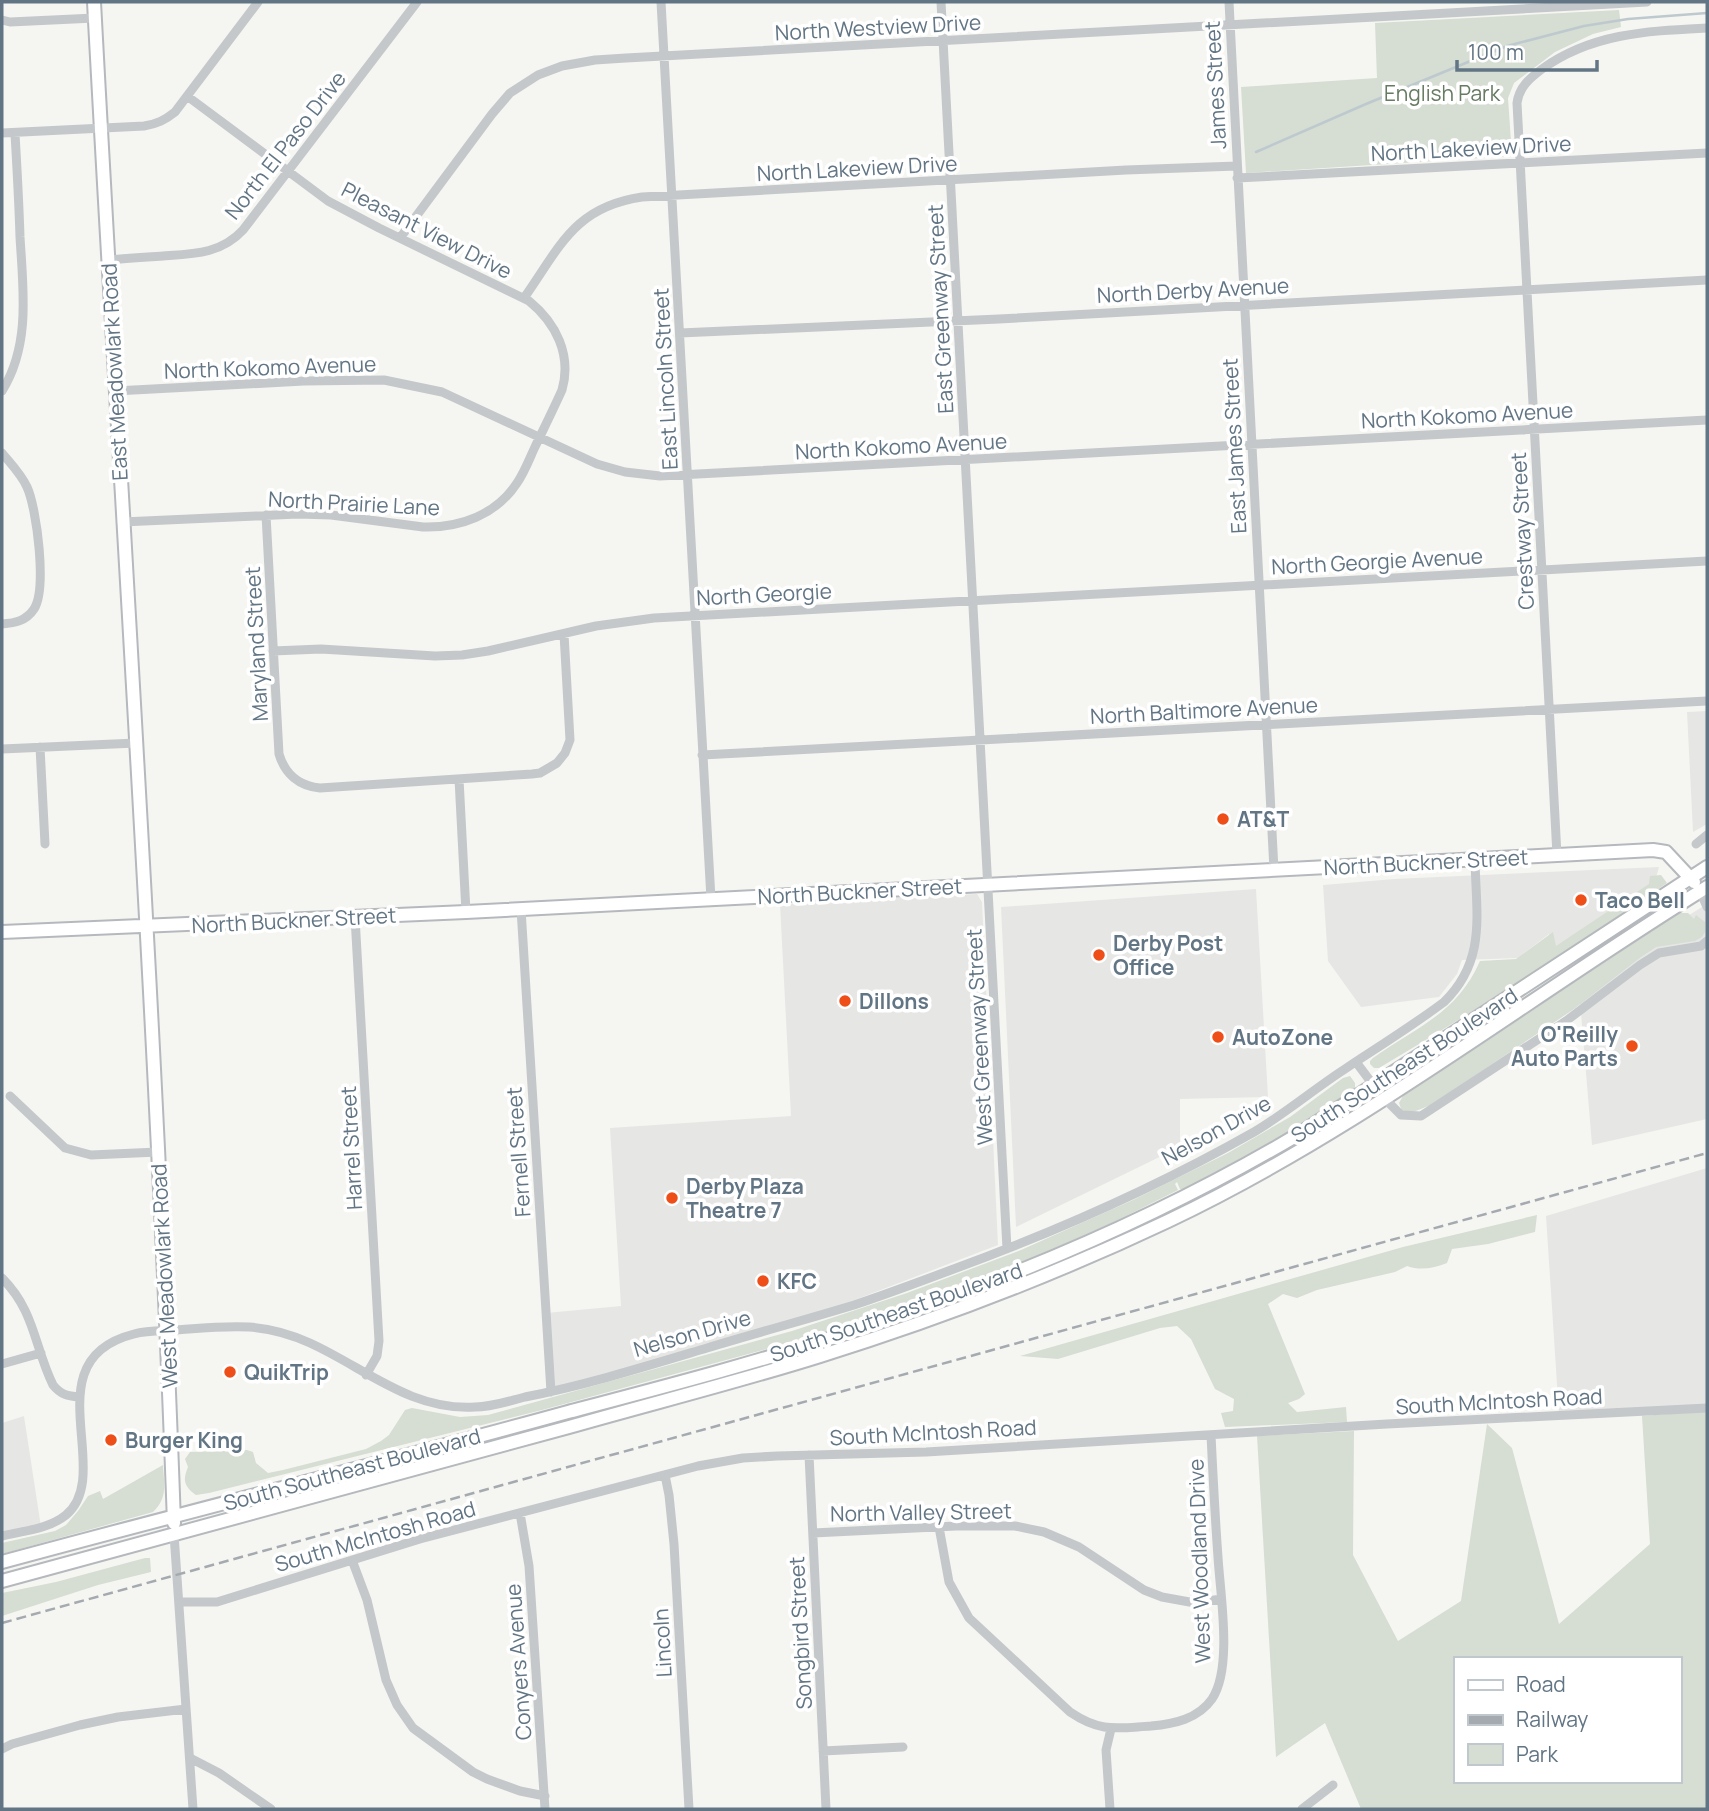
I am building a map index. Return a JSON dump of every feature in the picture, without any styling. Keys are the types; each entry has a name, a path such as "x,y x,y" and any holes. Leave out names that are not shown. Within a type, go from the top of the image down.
{"main road":[{"name":"East Meadowlark Road","path":"94,2 136,743"},
{"name":"West Meadowlark Road","path":"136,743 167,1330 174,1534"},
{"name":"North Buckner Street","path":"2,932 466,912 1653,850 1665,852 1704,889"},
{"name":"South Southeast Boulevard","path":"2,1562 640,1393 851,1332 1054,1256 1153,1213 1299,1134 1707,867"},
{"name":"South Southeast Boulevard","path":"2,1581 773,1370 912,1326 1047,1274 1155,1227 1242,1184 1332,1132 1385,1100 1704,889"},
{"path":"1385,1100 1386,1092 1392,1084 1423,1062 1429,1049"},
{"path":"1332,1132 1340,1117 1370,1099 1374,1094 1374,1086"}],"street":[{"path":"2,133 157,124 175,112 258,2"},
{"name":"North El Paso Drive","path":"108,260 198,254 221,247 242,232 416,2"},
{"name":"East Lincoln Street","path":"661,2 711,899"},
{"name":"East Greenway Street","path":"941,2 980,739"},
{"name":"James Street","path":"1228,2 1237,166"},
{"name":"North Westview Drive","path":"400,238 501,102 520,85 538,75 577,62 1647,2"},
{"path":"2,20 10,22 95,18"},
{"name":"Crestway Street","path":"1557,855 1517,103 1526,82 1557,59 1576,49 1598,41 1647,31 1707,28"},
{"name":"Pleasant View Drive","path":"187,96 328,201 524,298 539,309 557,335 565,356 562,390 540,437"},
{"path":"2,391 18,351 24,318 15,134"},
{"name":"North Lakeview Drive","path":"1237,178 1707,153"},
{"name":"East James Street","path":"1237,166 1274,870"},
{"name":"North Lakeview Drive","path":"524,298 569,233 583,219 604,206 625,199 1113,170 1237,166"},
{"name":"North Derby Avenue","path":"680,333 1707,280"},
{"name":"North Kokomo Avenue","path":"115,391 304,381 384,380 442,391 592,462 642,475 1707,420"},
{"name":"North Prairie Lane","path":"122,522 266,515 331,515 423,527 462,523 488,512 509,494 519,482 540,437"},
{"path":"2,453 20,474 33,504 38,537 40,593 35,608 24,620 2,624"},
{"name":"Maryland Street","path":"266,515 279,754 285,769 302,784 314,787 459,779"},
{"name":"North Georgie Avenue","path":"1259,584 1707,561"},
{"name":"North Georgie","path":"274,651 321,649 435,656 462,655 626,621 1259,584"},
{"path":"466,912 459,779 532,775 551,768 565,752 570,740 564,634"},
{"name":"North Baltimore Avenue","path":"702,755 1707,701"},
{"name":"West Greenway Street","path":"980,739 1007,1250"},
{"path":"2,748 136,743"},
{"path":"40,747 45,844"},
{"path":"1696,844 1707,835"},
{"name":"Nelson Drive","path":"2,1536 51,1524 69,1512 77,1501 83,1478 79,1397 86,1371 100,1350 131,1334 247,1326 278,1330 311,1344 404,1394 436,1405 476,1408 551,1392 856,1304 1007,1250 1115,1203 1220,1150 1281,1115 1444,1002 1460,985 1474,954 1477,927 1475,860"},
{"path":"1704,889 1707,907"},
{"name":"Fernell Street","path":"521,909 551,1392"},
{"name":"Harrel Street","path":"355,917 379,1341 377,1356 366,1375"},
{"path":"1385,1100 1401,1115 1421,1116 1566,1021 1659,953 1701,946 1707,941"},
{"path":"1356,1062 1374,1086"},
{"path":"10,1096 65,1148 91,1155 158,1152"},
{"path":"2,1278 13,1289 24,1308 51,1380 58,1391 67,1396 79,1397"},
{"path":"2,1364 41,1353"},
{"name":"South McIntosh Road","path":"179,1602 217,1602 352,1560 720,1461 1707,1408"},
{"name":"West Woodland Drive","path":"1111,1729 1172,1724 1199,1712 1217,1690 1221,1677 1223,1636 1211,1435"},
{"name":"Songbird Street","path":"809,1455 826,1809"},
{"name":"Lincoln","path":"665,1475 674,1544 689,1809"},
{"name":"Conyers Avenue","path":"520,1513 530,1566 545,1809"},
{"name":"North Valley Street","path":"813,1533 1015,1526 1044,1532 1079,1547 1144,1590 1162,1597 1195,1603 1221,1599"},
{"path":"939,1527 949,1582 969,1618 1070,1712 1090,1724 1111,1729 1105,1750 1110,1809"},
{"name":"West Meadowlark Road","path":"174,1534 193,1809"},
{"path":"352,1560 369,1610 386,1680 397,1705 413,1728 473,1772 520,1791 545,1796"},
{"path":"2,1749 79,1725 118,1717 186,1709"},
{"path":"823,1751 903,1747"},
{"path":"190,1758 219,1773 271,1809"},
{"path":"1302,1809 1333,1785"}],"shaded area":[{"path":"1707,711 1707,824 1693,832 1687,712"},
{"path":"1659,867 1654,885 1552,956 1549,934 1518,958 1462,960 1457,974 1439,997 1361,1007 1328,961 1323,885 1394,879"},
{"path":"1256,889 1268,1097 1180,1099 1180,1147 1016,1227 1001,907"},
{"path":"977,894 982,902 998,1245 805,1319 551,1392 546,1313 621,1306 610,1128 791,1116 780,904"},
{"path":"1707,904 1707,1119 1592,1145 1579,989"},
{"path":"1707,1168 1707,1408 1559,1415 1546,1216"},
{"path":"24,1416 41,1527 2,1537 2,1423"}],"green space":[{"name":"English Park","path":"1619,10 1621,27 1593,34 1555,52 1514,83 1508,98 1512,156 1246,173 1241,87 1377,78 1375,23"},
{"path":"1661,875 1667,883 1560,955 1379,1068 1370,1064 1373,1058 1447,1007 1471,979 1480,961 1516,959 1553,932 1556,946 1649,884 1650,876"},
{"path":"1679,913 1688,913 1694,919 1696,915 1705,922 1702,937 1695,941 1656,947 1574,1009 1431,1105 1413,1112 1402,1111 1399,1103 1403,1096"},
{"path":"1350,1076 1355,1083 1353,1091 1185,1190 1180,1189 1177,1182 1175,1184 1178,1190 1114,1222 998,1274 876,1317 542,1410 209,1493 196,1495 185,1482 188,1467 185,1459 190,1452 247,1450 253,1452 256,1463 268,1473 283,1470 366,1449 389,1435 405,1410 412,1408 460,1417 488,1415 792,1331 907,1293 1021,1250 1133,1200 1228,1153 1290,1117 1343,1078"},
{"path":"1537,1215 1535,1232 1488,1244 1452,1249 1447,1263 1442,1265 1422,1269 1407,1266 1395,1272 1317,1290 1297,1298 1283,1294 1268,1304 1305,1394 1288,1403 1297,1412 1346,1407 1347,1422 1225,1427 1221,1413 1233,1411 1234,1399 1215,1389 1191,1339 1177,1326 1160,1328 1058,1359 1020,1356 1403,1247"},
{"path":"1707,1411 1707,1809 1361,1809 1325,1723 1276,1757 1257,1436 1354,1431 1353,1555 1398,1641 1461,1601 1487,1424 1512,1448 1559,1624 1650,1544 1642,1416"},
{"path":"163,1465 163,1496 153,1512 2,1554 2,1543 55,1531 66,1525 88,1496 100,1491 103,1499"},
{"path":"150,1558 151,1572 98,1585 2,1616 2,1593 56,1582"}],"waterway":[{"path":"1256,152 1507,46 1584,26 1628,19 1707,13"}],"railway":[{"path":"2,1623 1707,1153"}],"place":[{"name":"AT&T","path":"1223,819"},
{"name":"Taco Bell","path":"1581,900"},
{"name":"Derby Post Office","path":"1099,955"},
{"name":"Dillons","path":"845,1001"},
{"name":"AutoZone","path":"1218,1037"},
{"name":"O'Reilly Auto Parts","path":"1632,1046"},
{"name":"Derby Plaza Theatre 7","path":"672,1198"},
{"name":"KFC","path":"763,1281"},
{"name":"QuikTrip","path":"230,1372"},
{"name":"Burger King","path":"111,1440"}]}
